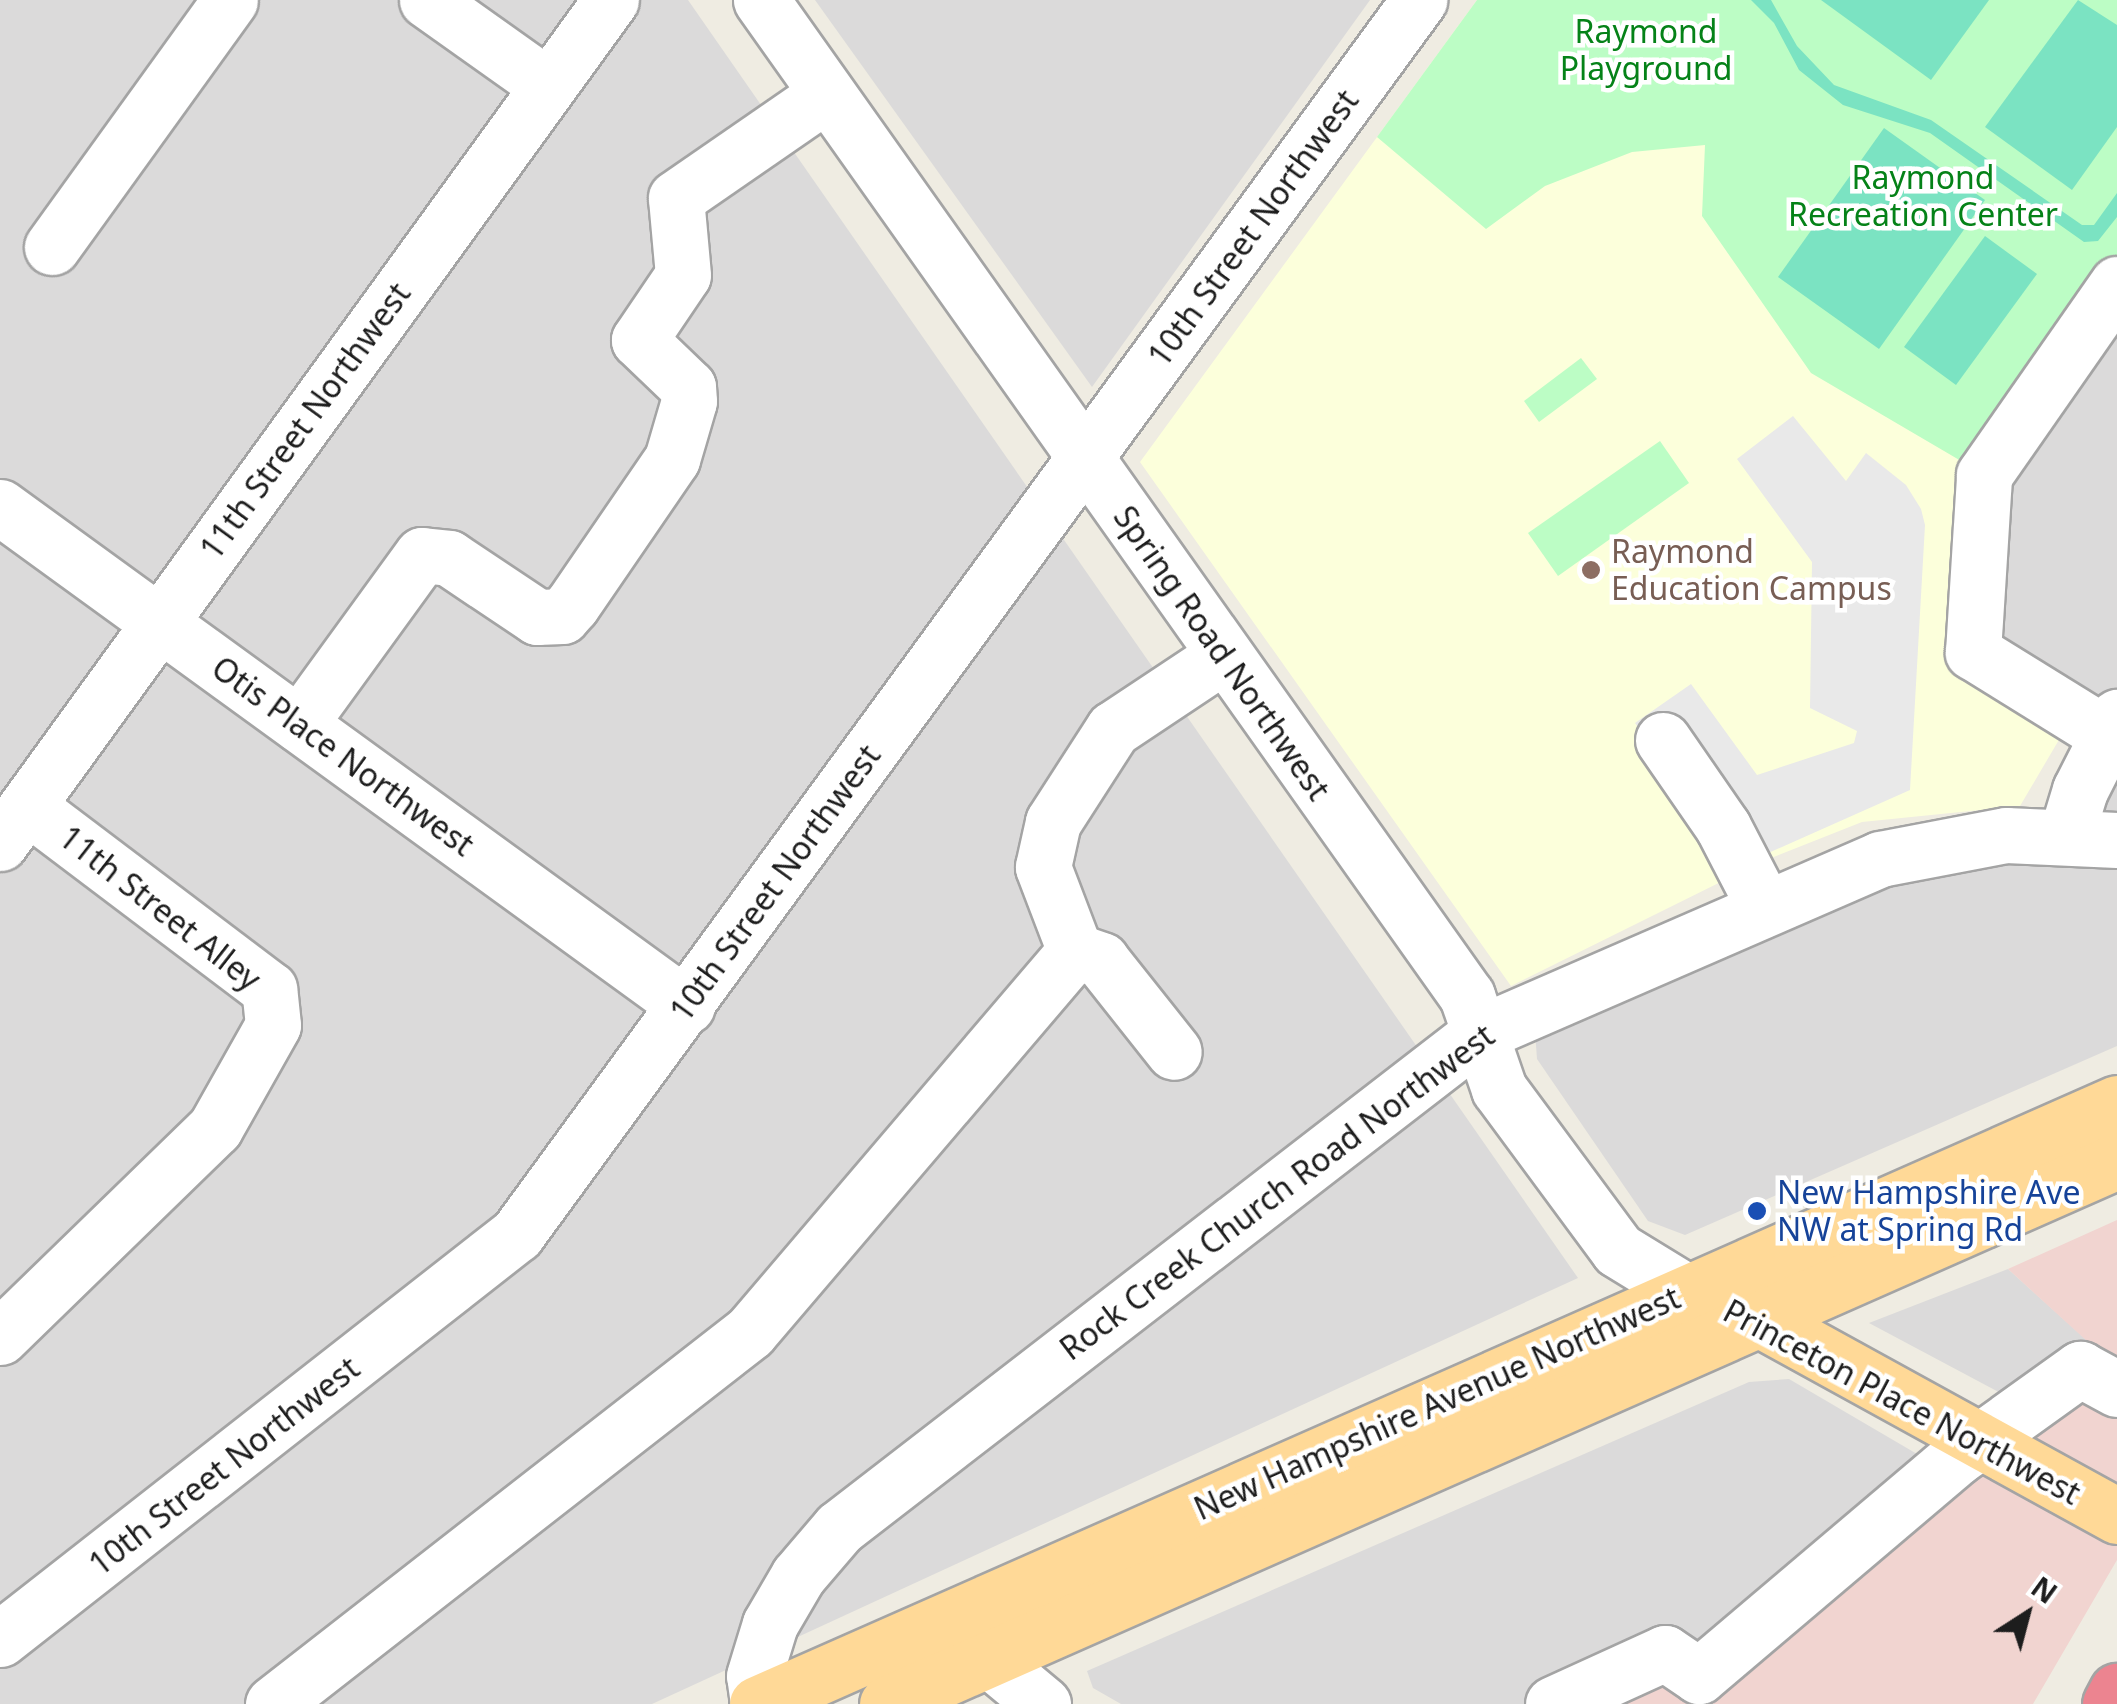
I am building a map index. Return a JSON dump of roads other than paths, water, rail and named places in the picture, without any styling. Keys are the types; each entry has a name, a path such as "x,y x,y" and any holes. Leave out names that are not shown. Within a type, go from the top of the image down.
{"highway":[{"path":"2110,1704 2117,1692"}],"main road":[{"name":"New Hampshire Avenue Northwest","path":"888,1704 977,1637 1685,1292 2117,1102"},
{"name":"New Hampshire Avenue Northwest","path":"757,1704 977,1637 1759,1320 2117,1161"},
{"name":"Princeton Place Northwest","path":"1759,1320 2117,1516"}],"street":[{"path":"52,247 230,0"},
{"path":"427,0 548,86"},
{"name":"11th Street Northwest","path":"13,824 610,0"},
{"name":"Spring Road Northwest","path":"761,0 1468,996 1499,1089 1618,1250 1685,1292"},
{"name":"10th Street Northwest","path":"0,1639 489,1261 529,1219 1419,0"},
{"path":"299,724 422,555 449,558 537,616 562,616 572,605 672,460 689,401 688,387 639,340 683,275 676,198 827,94"},
{"path":"2091,838 2112,726 1973,652 1984,475 2117,284"},
{"name":"Otis Place Northwest","path":"0,507 687,1006"},
{"path":"1074,951 1044,868 1052,822 1113,729 1223,656"},
{"path":"1663,740 1723,828 1764,906"},
{"name":"11th Street Alley","path":"0,1336 215,1128 272,1025 269,989 13,824"},
{"name":"Rock Creek Church Road Northwest","path":"757,1704 754,1676 770,1624 798,1576 839,1528 1480,1032 1880,859 2006,834 2091,838"},
{"path":"1074,951 1102,960 1174,1052"},
{"path":"274,1704 750,1332 1074,951"},
{"name":"Princeton Place Northwest","path":"1685,1292 1759,1320"},
{"path":"1553,1704 1665,1652 1699,1676 1982,1441 2080,1369 2117,1389"},
{"path":"977,1637 1043,1704"}],"place":[{"name":"Raymond Education Campus","path":"1591,570"},
{"name":"New Hampshire Ave NW at Spring Rd","path":"1757,1211"}],"park label":[{"name":"Raymond Playground","path":"1646,50"},
{"name":"Raymond Recreation Center","path":"1923,196"}]}
